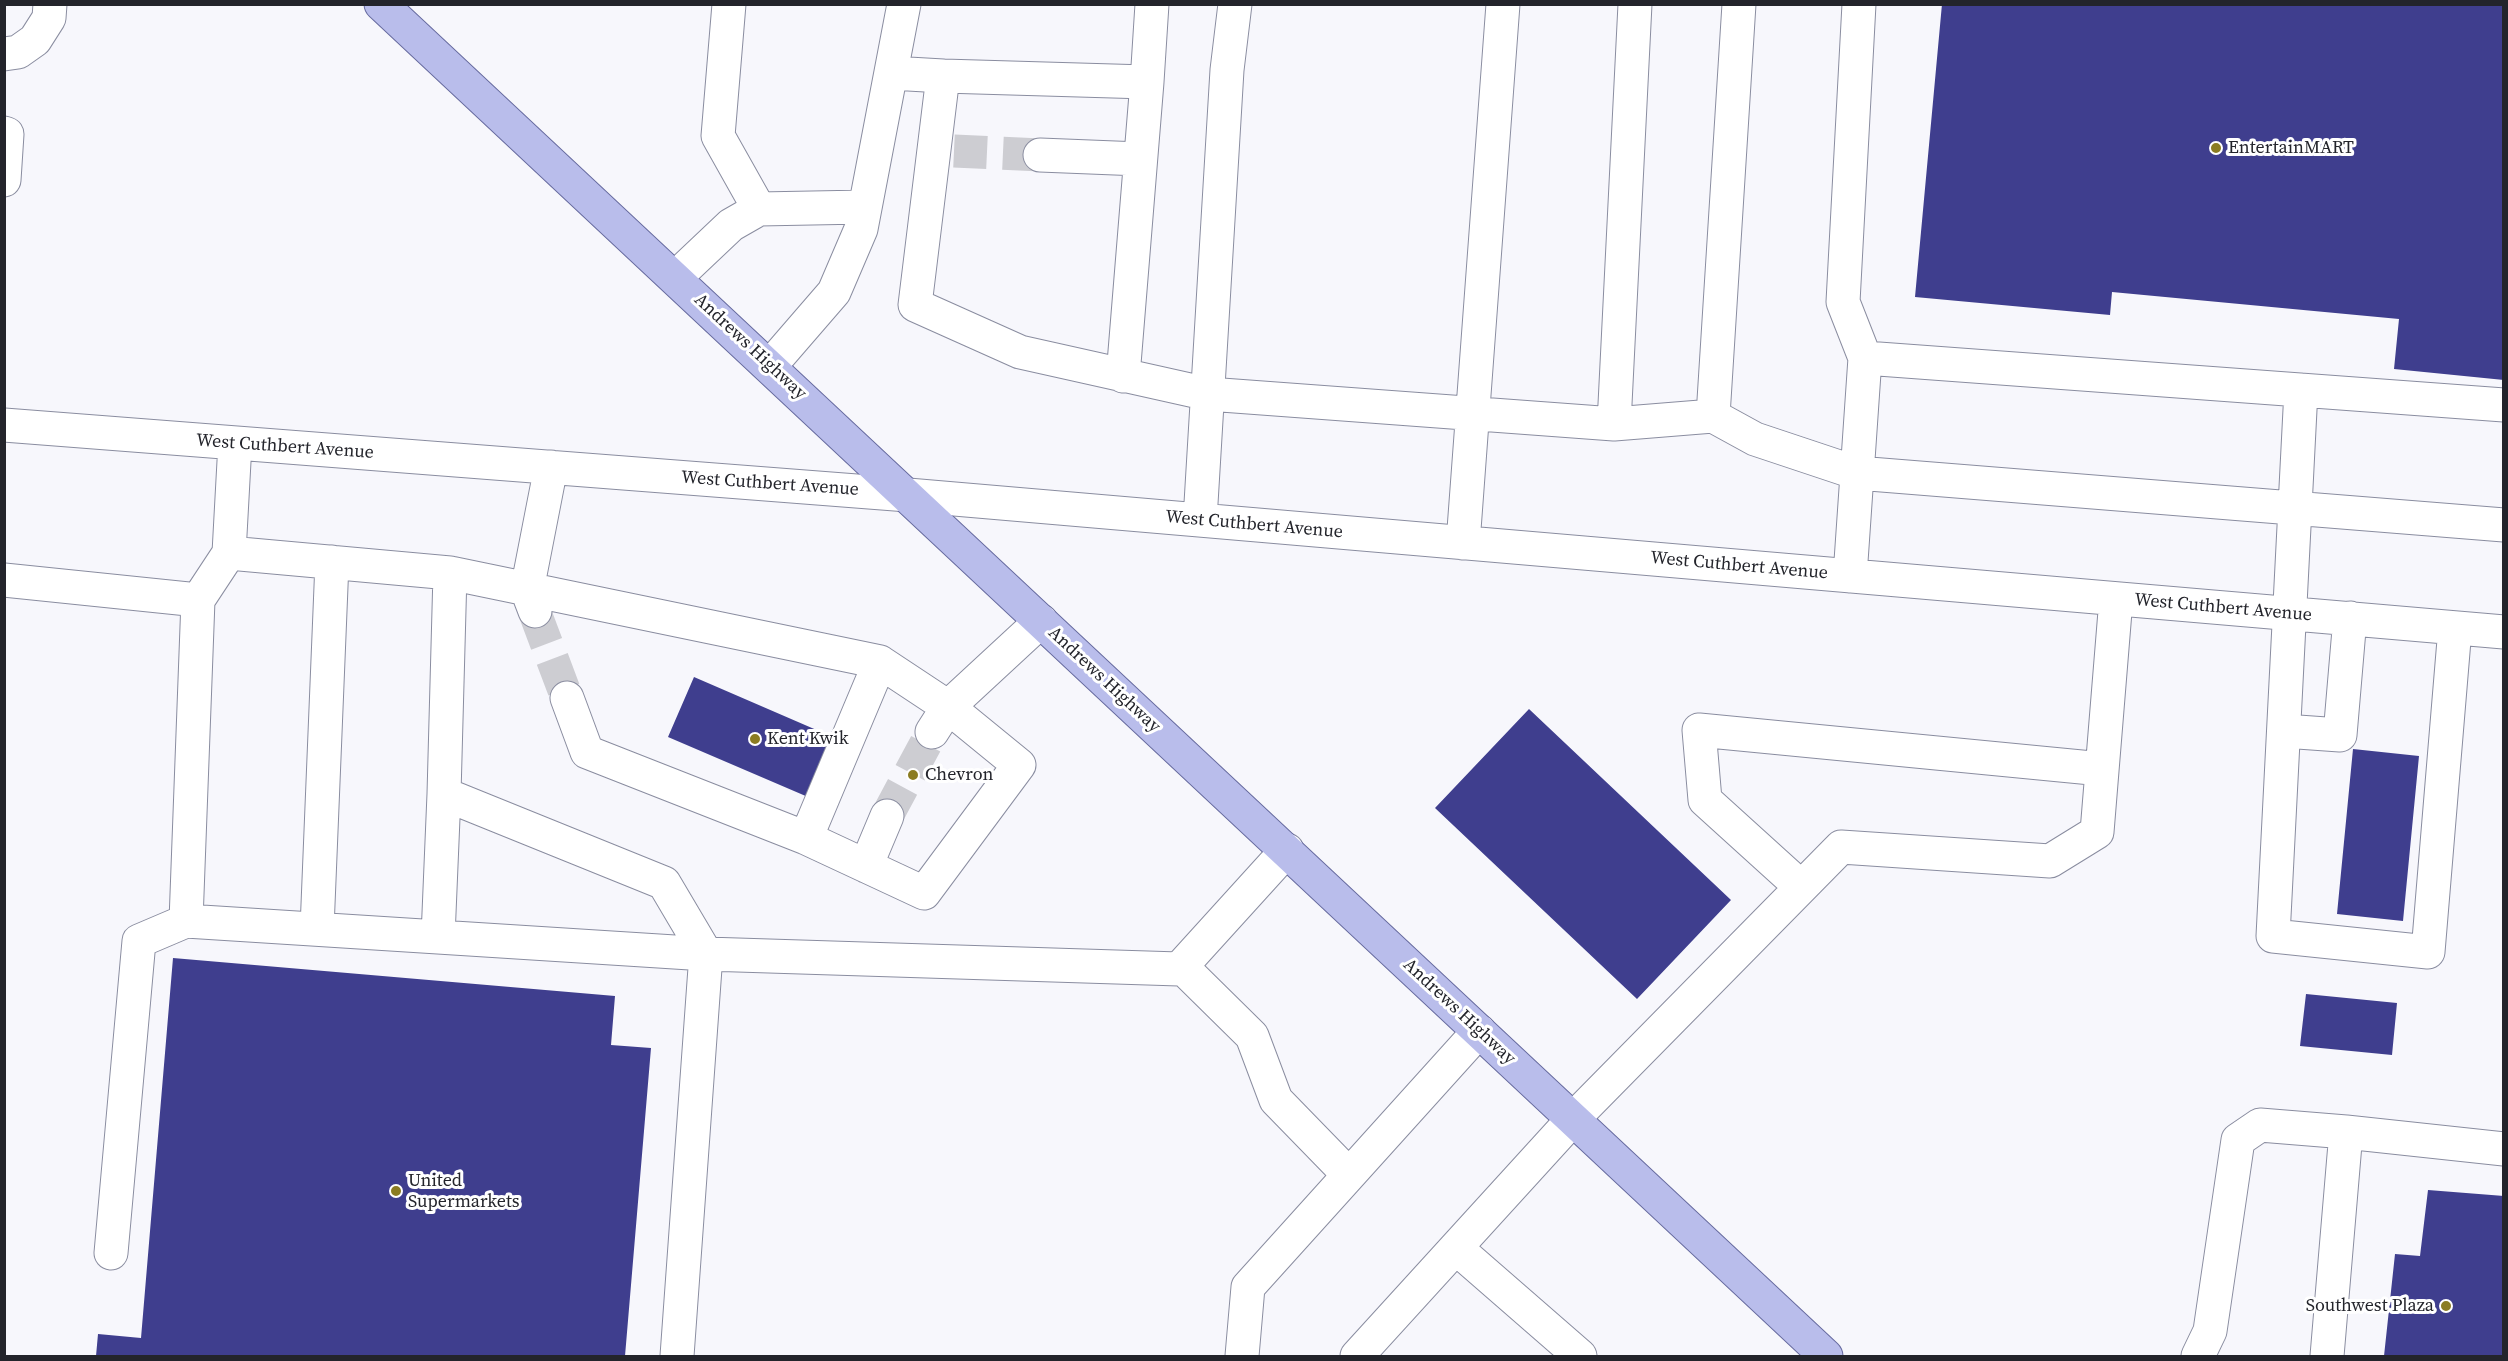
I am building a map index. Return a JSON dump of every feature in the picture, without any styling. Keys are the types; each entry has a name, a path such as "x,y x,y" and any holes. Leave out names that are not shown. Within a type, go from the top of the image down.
{"main road":[{"name":"Andrews Highway","path":"381,4 1826,1356"}],"street":[{"path":"4,54 18,52 35,40 49,18 50,4"},
{"path":"729,4 718,136 759,209"},
{"path":"770,366 834,292 861,229 904,4"},
{"path":"1123,376 1152,4"},
{"path":"1200,520 1227,70 1235,4"},
{"path":"1463,543 1503,4"},
{"path":"1614,424 1635,4"},
{"path":"1713,416 1739,4"},
{"path":"1850,576 1865,358 1843,302 1859,4"},
{"path":"891,73 1146,82"},
{"path":"944,76 944,150 915,305 1020,352 1208,394 1614,424 1713,416 1755,439 1857,472 2504,525"},
{"path":"4,133 7,134 4,180"},
{"path":"1040,155 1140,159"},
{"path":"675,278 731,225 759,209 865,207"},
{"path":"1865,358 2504,405"},
{"path":"2301,390 2273,936 2428,952 2455,628"},
{"name":"West Cuthbert Avenue","path":"4,426 908,495 2504,632"},
{"path":"186,921 198,600 229,553 235,443"},
{"path":"531,602 551,467"},
{"path":"229,553 450,573 531,602 880,663 940,720 1019,765 924,893 806,838 587,752 567,698"},
{"path":"317,929 332,562"},
{"path":"438,937 450,573"},
{"path":"4,580 198,600"},
{"path":"1357,1356 1573,1119 1841,847 2050,861 2097,832 2116,599"},
{"path":"2284,731 2340,735 2350,618"},
{"path":"940,720 1041,621"},
{"path":"806,838 880,663"},
{"path":"1801,887 1705,801 1699,730 2102,769"},
{"path":"444,794 664,883 706,954 677,1356"},
{"path":"866,866 887,816"},
{"path":"111,1253 139,941 186,921 706,954 1167,968 1181,966 1287,850"},
{"path":"1181,966 1252,1036 1276,1100 1349,1175"},
{"path":"1242,1356 1248,1287 1479,1031"},
{"path":"2199,1356 2210,1331 2238,1140 2260,1125 2504,1149"},
{"path":"2326,1356 2346,1132"},
{"path":"1456,1248 1580,1356"}],"building":[{"name":"EntertainMART","path":"1942,4 2504,4 2504,380 2394,369 2399,319 2112,292 2110,315 1915,297"},
{"name":"Kent Kwik","path":"694,677 842,741 815,800 668,737"},
{"path":"1529,709 1731,900 1637,999 1435,808"},
{"path":"2353,749 2419,756 2403,921 2337,914"},
{"name":"United Supermarkets","path":"173,958 615,996 611,1045 651,1048 625,1356 96,1356 98,1334 141,1338"},
{"path":"2306,994 2397,1003 2392,1055 2300,1046"},
{"name":"Southwest Plaza","path":"2428,1190 2504,1196 2504,1356 2384,1356 2395,1254 2420,1256"}],"tunnel":[{"path":"954,151 1040,155"},
{"path":"535,613 567,698"},
{"path":"887,816 932,732"}],"place":[{"name":"EntertainMART","path":"2216,148"},
{"name":"Kent Kwik","path":"755,739"},
{"name":"Chevron","path":"913,775"},
{"name":"United Supermarkets","path":"396,1191"},
{"name":"Southwest Plaza","path":"2446,1306"}]}
